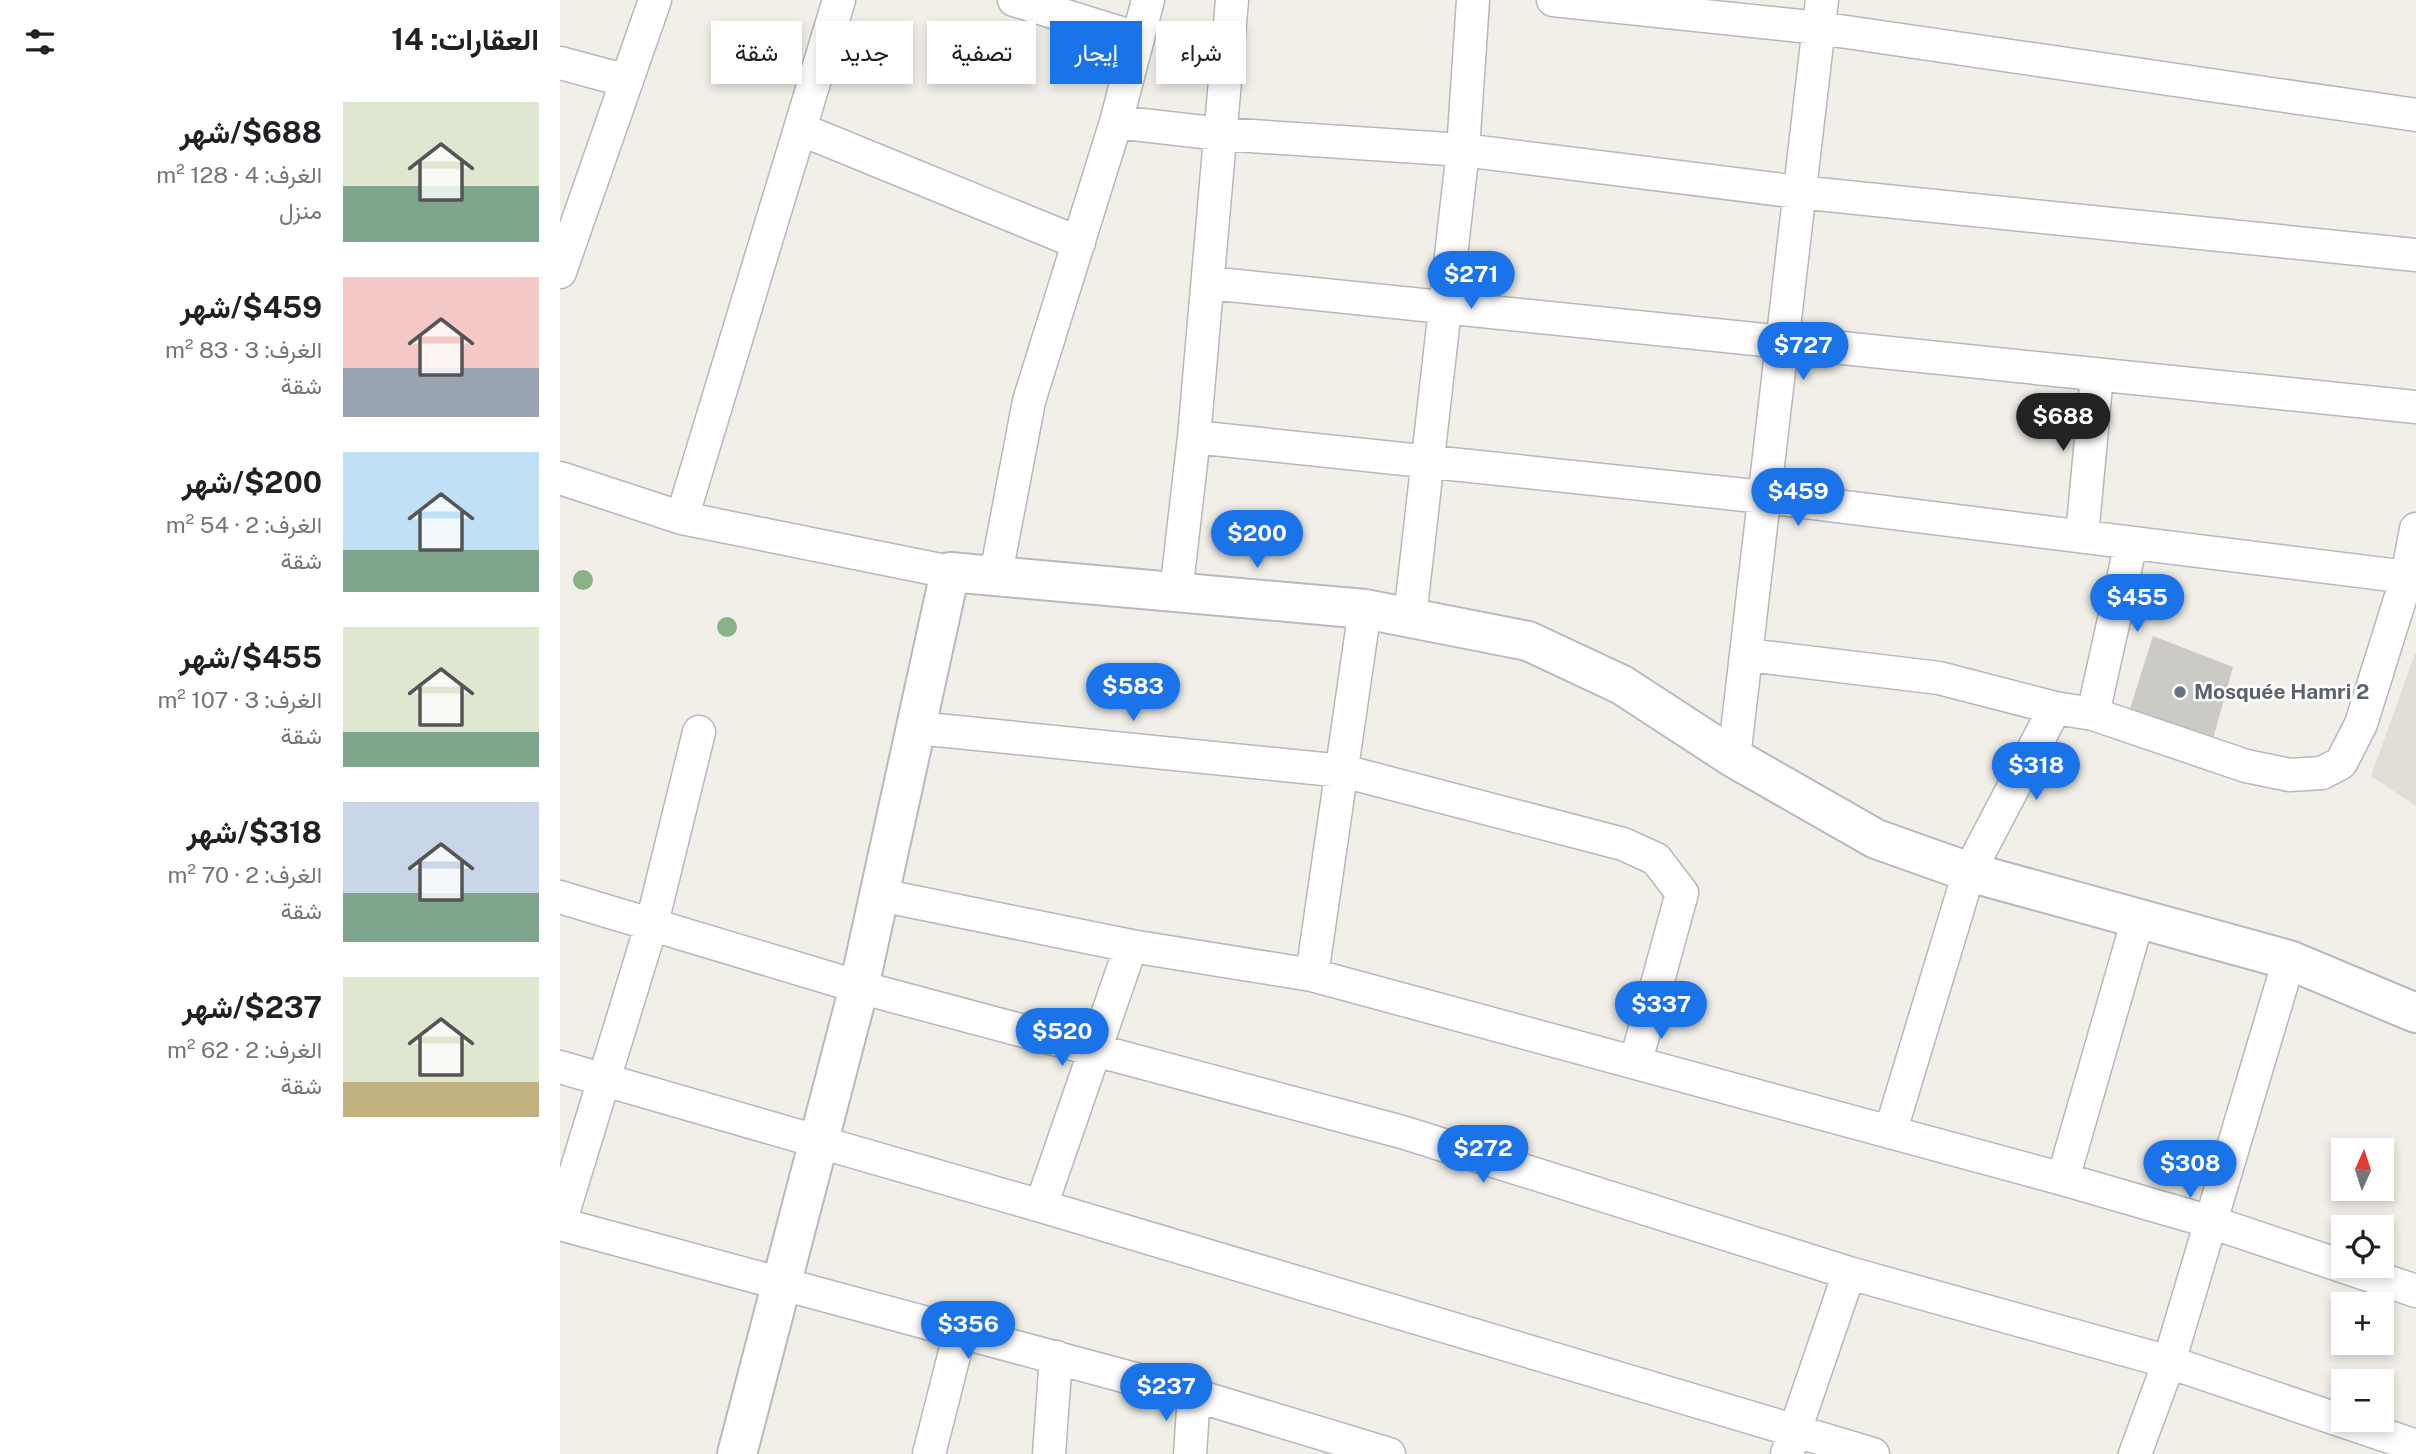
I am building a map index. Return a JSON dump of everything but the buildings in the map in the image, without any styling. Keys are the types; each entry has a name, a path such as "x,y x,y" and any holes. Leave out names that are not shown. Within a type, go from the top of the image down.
{"street":[{"path":"560,272 655,0"},
{"path":"682,518 839,0"},
{"path":"1014,0 1082,21"},
{"path":"1142,21 1148,0"},
{"path":"1176,593 1209,283 1232,0"},
{"path":"1410,617 1463,150 1473,0"},
{"path":"1553,0 1821,14 2416,115"},
{"path":"1734,758 1748,655 1798,192 1821,14"},
{"path":"560,64 627,81"},
{"path":"996,574 1029,401 1126,84"},
{"path":"1116,122 1221,134 1463,150 1798,192 2416,256"},
{"path":"800,129 1079,243"},
{"path":"1209,283 1446,305 2416,407"},
{"path":"2082,536 2097,375"},
{"path":"1194,437 1764,497 2407,577"},
{"path":"560,478 682,518 950,572 1365,609 1528,641 1622,685 1734,758 1877,839 1969,872 2289,960 2416,1013"},
{"path":"1748,655 1939,678 2055,708 2093,714 2246,765 2290,775 2322,773 2341,764 2361,724 2407,577 2416,529"},
{"path":"2093,714 2131,543"},
{"path":"737,1454 859,987 950,572"},
{"path":"1312,975 1365,609"},
{"path":"1891,1130 1969,872 2055,708"},
{"path":"917,728 1343,771 1557,825 1623,844 1656,859 1682,893 1636,1061"},
{"path":"699,732 652,923 560,1224 1194,1395 1389,1454"},
{"path":"880,894 1131,946 1312,975 1891,1130 2063,1179 2211,1222 2416,1291"},
{"path":"560,897 859,987 1402,1132 1849,1273 2169,1362 2416,1446"},
{"path":"2063,1179 2138,919"},
{"path":"1041,1206 1131,946"},
{"path":"2135,1454 2169,1362 2289,960"},
{"path":"560,1067 1041,1206 1790,1443 1872,1454"},
{"path":"1790,1443 1849,1273"},
{"path":"929,1454 960,1332"},
{"path":"1049,1454 1056,1357"},
{"path":"1190,1454 1194,1395"}],"shaded area":[{"path":"2416,654 2416,806 2371,776"}],"place":[{"name":"Mosquée Hamri 2","path":"2180,692"}]}
